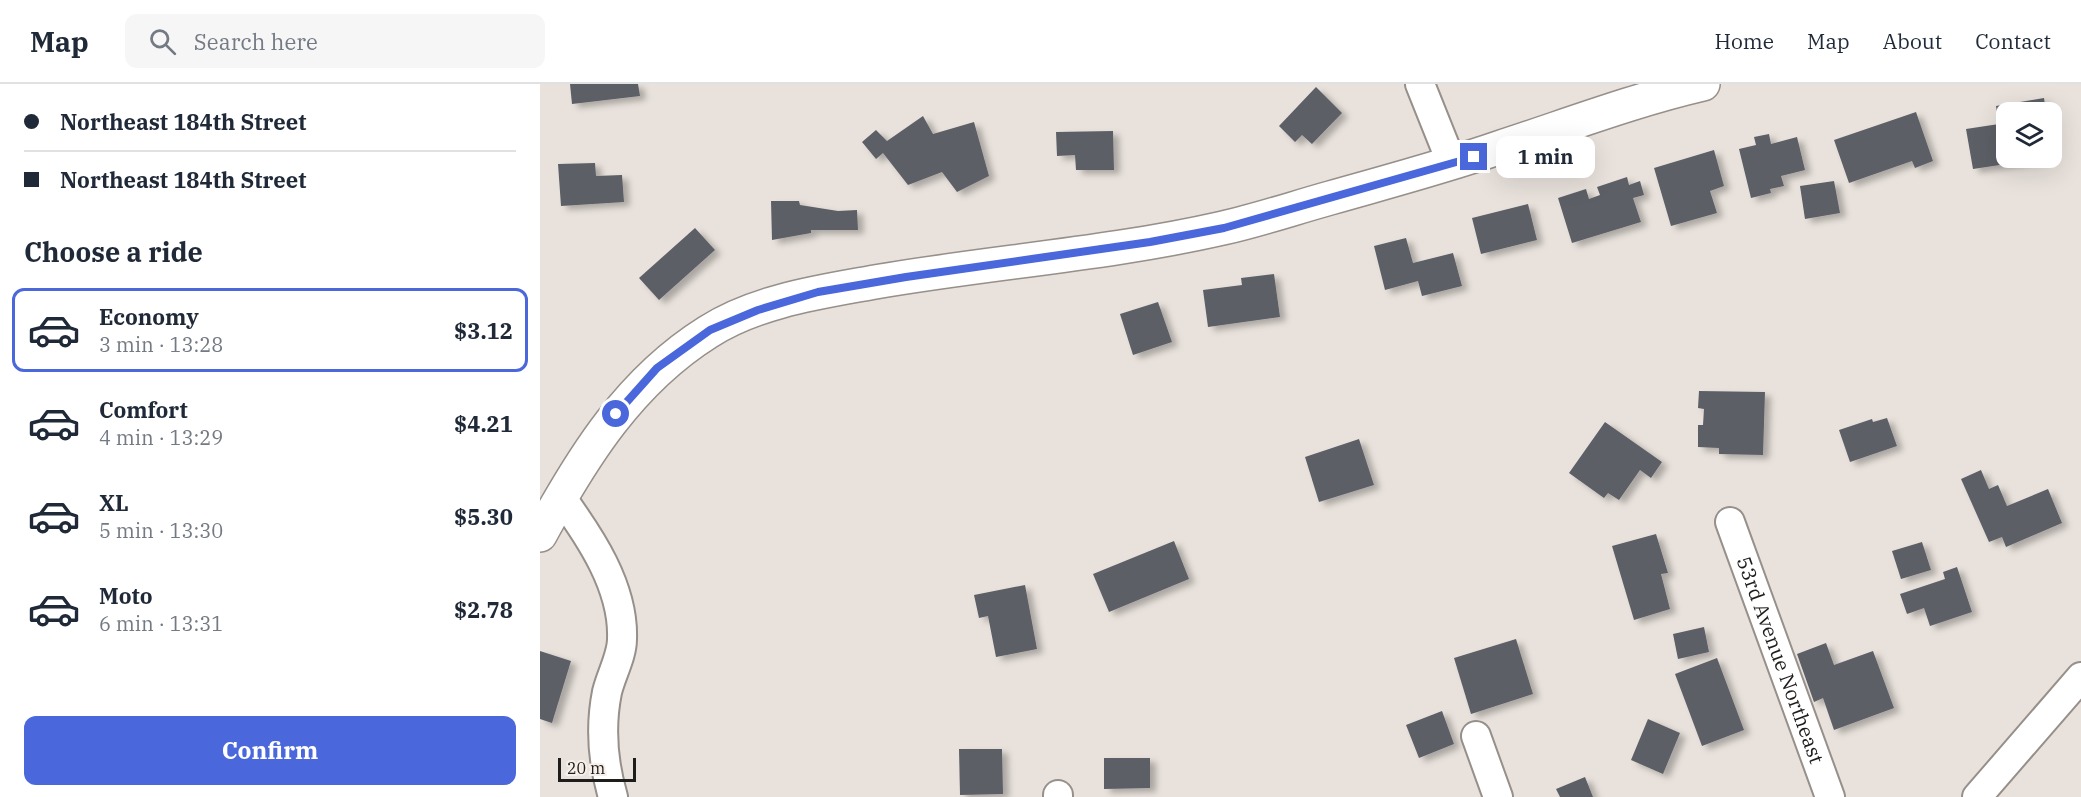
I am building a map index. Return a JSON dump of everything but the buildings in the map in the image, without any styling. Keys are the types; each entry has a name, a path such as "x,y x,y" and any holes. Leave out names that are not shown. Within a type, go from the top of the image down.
{"street":[{"path":"1420,84 1452,164"},
{"path":"540,535 601,434 627,399 657,368 710,330 758,310 818,292 1150,242 1224,228 1452,164 1666,93 1703,84"},
{"path":"561,497 587,532 618,604 622,640 607,694 602,746 613,797"},
{"name":"53rd Avenue Northeast","path":"1730,522 1830,797"},
{"path":"1977,797 2081,677"},
{"path":"1476,736 1498,797"}],"route":[{"path":"616,414 657,368 710,330 758,310 818,292 1150,242 1224,228 1474,157"}]}
